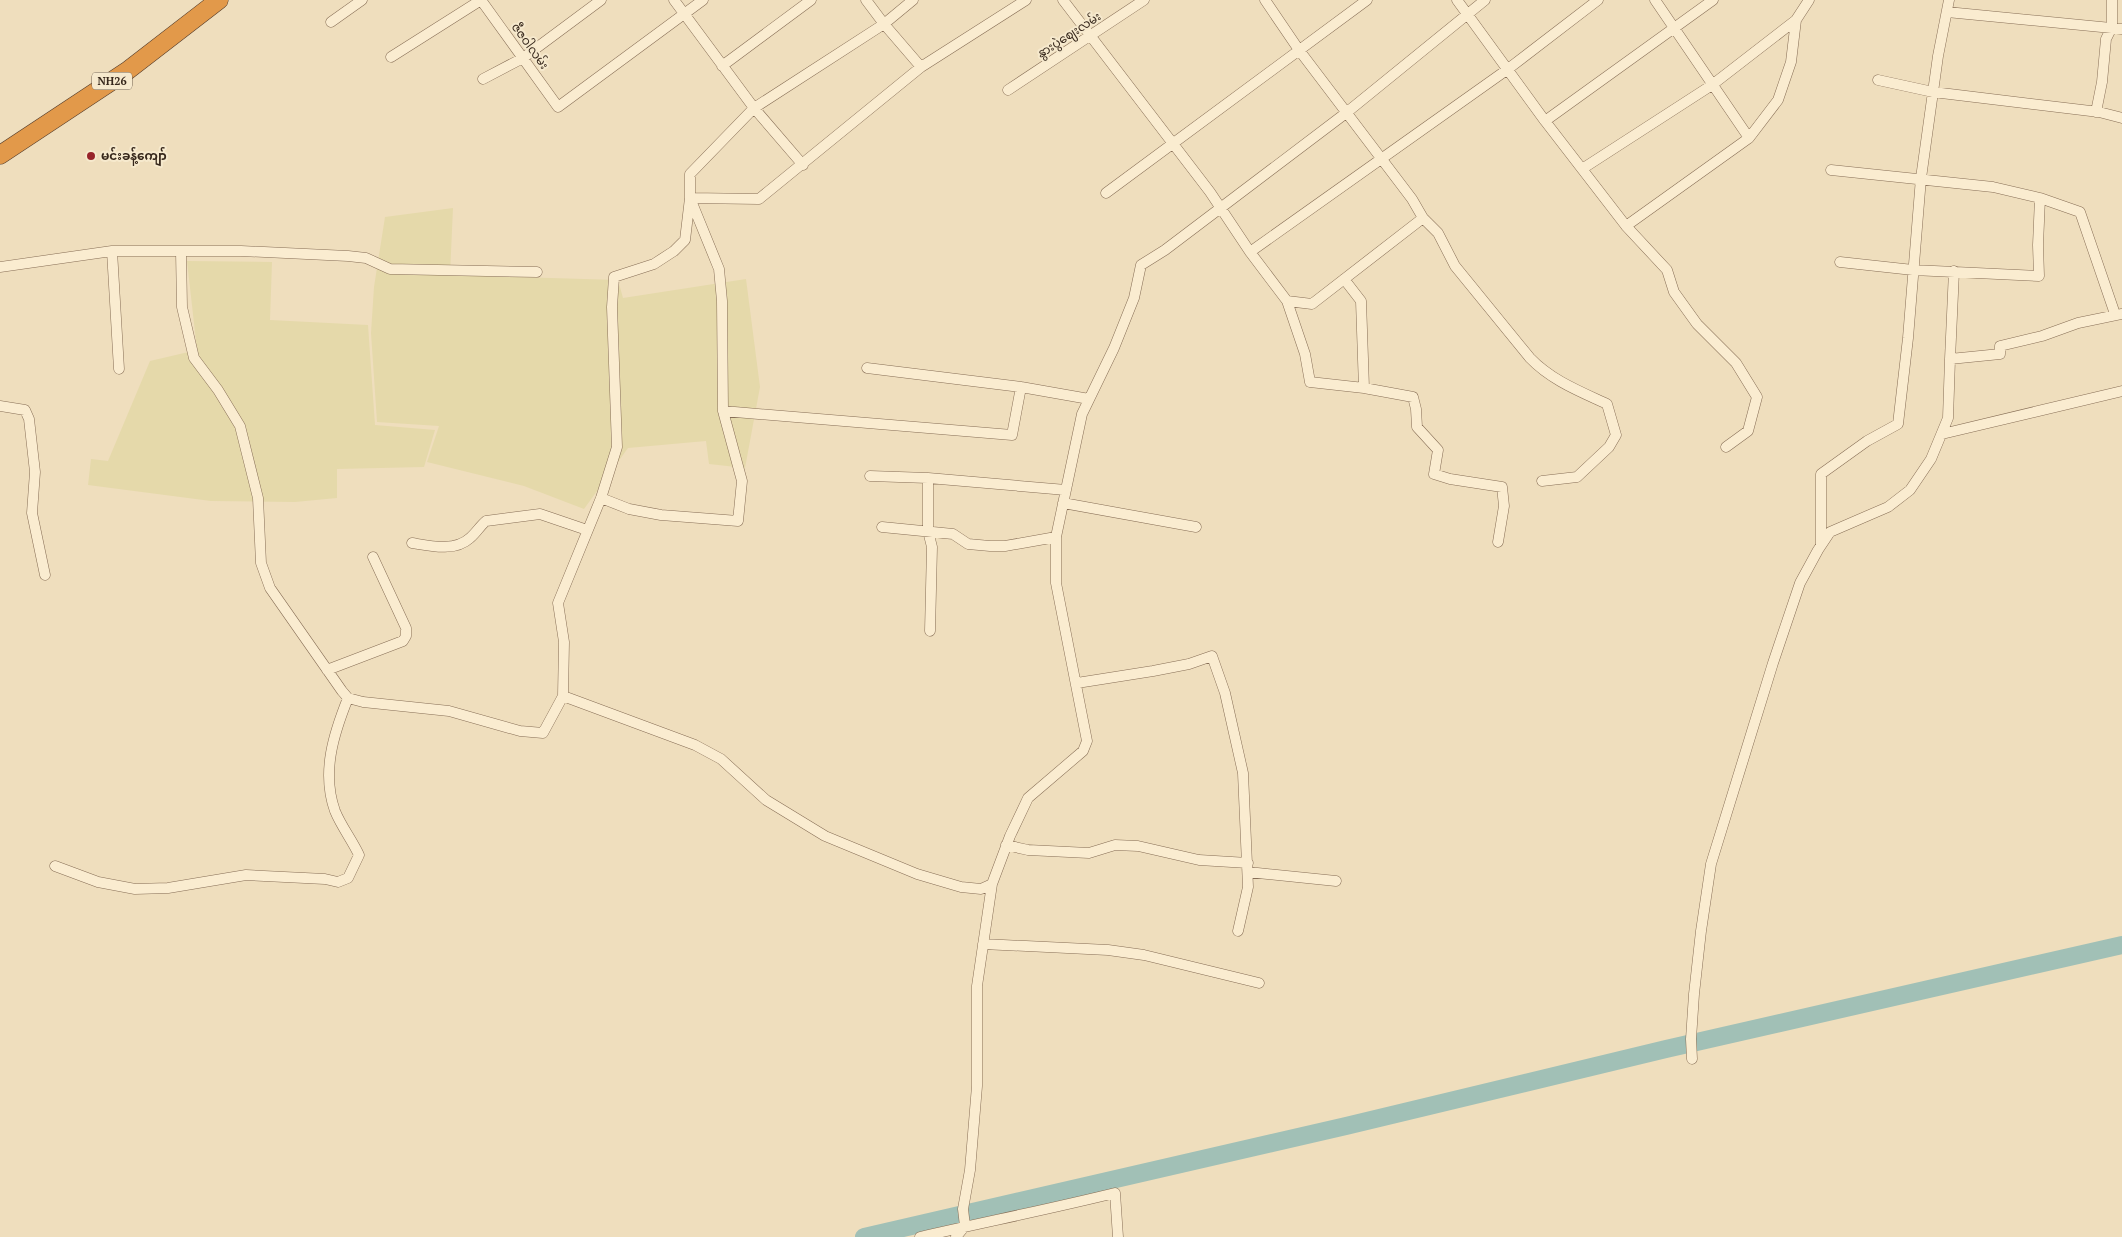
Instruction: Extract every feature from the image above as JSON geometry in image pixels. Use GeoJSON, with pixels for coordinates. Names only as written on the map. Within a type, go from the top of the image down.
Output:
{"type":"FeatureCollection","features":[{"type":"Feature","properties":{"kind":"highway","name":"NH26"},"geometry":{"type":"LineString","coordinates":[[0,155],[127,71],[219,0]]}},
{"type":"Feature","properties":{"kind":"street"},"geometry":{"type":"LineString","coordinates":[[330,22],[362,0]]}},
{"type":"Feature","properties":{"kind":"street"},"geometry":{"type":"LineString","coordinates":[[391,57],[481,0]]}},
{"type":"Feature","properties":{"kind":"street","name":"ဇီဇဝါလမ်း"},"geometry":{"type":"LineString","coordinates":[[481,0],[558,107],[684,14]]}},
{"type":"Feature","properties":{"kind":"street"},"geometry":{"type":"LineString","coordinates":[[483,79],[523,58],[601,0]]}},
{"type":"Feature","properties":{"kind":"street"},"geometry":{"type":"LineString","coordinates":[[674,0],[754,108],[803,165]]}},
{"type":"Feature","properties":{"kind":"street"},"geometry":{"type":"LineString","coordinates":[[684,14],[703,0]]}},
{"type":"Feature","properties":{"kind":"street"},"geometry":{"type":"LineString","coordinates":[[722,66],[811,0]]}},
{"type":"Feature","properties":{"kind":"street"},"geometry":{"type":"LineString","coordinates":[[866,0],[921,67]]}},
{"type":"Feature","properties":{"kind":"street"},"geometry":{"type":"LineString","coordinates":[[181,251],[182,307],[194,358],[218,390],[240,426],[258,498],[261,564],[270,588],[348,698],[363,702],[449,711],[520,731],[543,733],[563,696],[564,642],[558,603],[601,498],[617,447],[612,307],[614,277],[654,264],[680,246],[685,240],[690,198],[690,174],[754,108],[884,24],[913,0]]}},
{"type":"Feature","properties":{"kind":"street"},"geometry":{"type":"LineString","coordinates":[[690,198],[759,199],[921,67],[1026,0]]}},
{"type":"Feature","properties":{"kind":"street"},"geometry":{"type":"LineString","coordinates":[[1063,0],[1210,192],[1250,252],[1288,301],[1305,354],[1310,382],[1364,388],[1413,397],[1417,427],[1420,433],[1438,450],[1434,474],[1450,479],[1502,487],[1504,506],[1498,542]]}},
{"type":"Feature","properties":{"kind":"street","name":"နွားပွဲဈေးလမ်း"},"geometry":{"type":"LineString","coordinates":[[1008,90],[1144,0]]}},
{"type":"Feature","properties":{"kind":"street"},"geometry":{"type":"LineString","coordinates":[[1265,0],[1346,114],[1412,199],[1423,218],[1438,232],[1455,266],[1543,371],[1572,388],[1607,404],[1616,435],[1609,447],[1577,477],[1542,481]]}},
{"type":"Feature","properties":{"kind":"street"},"geometry":{"type":"LineString","coordinates":[[1106,193],[1367,0]]}},
{"type":"Feature","properties":{"kind":"street"},"geometry":{"type":"LineString","coordinates":[[1457,0],[1582,170],[1626,226],[1666,270],[1674,292],[1698,324],[1736,363],[1757,397],[1748,431],[1726,447]]}},
{"type":"Feature","properties":{"kind":"street"},"geometry":{"type":"LineString","coordinates":[[956,1237],[964,1226],[963,1209],[970,1170],[977,1086],[977,986],[992,884],[1006,845],[1028,798],[1084,751],[1087,741],[1056,583],[1056,537],[1082,414],[1114,348],[1134,298],[1141,265],[1165,250],[1346,114],[1485,0]]}},
{"type":"Feature","properties":{"kind":"street"},"geometry":{"type":"LineString","coordinates":[[1250,252],[1508,68],[1598,0]]}},
{"type":"Feature","properties":{"kind":"street"},"geometry":{"type":"LineString","coordinates":[[1654,0],[1749,138]]}},
{"type":"Feature","properties":{"kind":"street"},"geometry":{"type":"LineString","coordinates":[[1545,121],[1713,0]]}},
{"type":"Feature","properties":{"kind":"street"},"geometry":{"type":"LineString","coordinates":[[1582,170],[1712,85],[1796,20],[1809,0]]}},
{"type":"Feature","properties":{"kind":"street"},"geometry":{"type":"LineString","coordinates":[[1821,545],[1821,474],[1867,441],[1898,424],[1921,178],[1933,92],[1949,0]]}},
{"type":"Feature","properties":{"kind":"street"},"geometry":{"type":"LineString","coordinates":[[2112,0],[2117,28]]}},
{"type":"Feature","properties":{"kind":"street"},"geometry":{"type":"LineString","coordinates":[[1947,12],[2117,28]]}},
{"type":"Feature","properties":{"kind":"street"},"geometry":{"type":"LineString","coordinates":[[1626,226],[1749,138],[1778,100],[1791,62],[1796,20]]}},
{"type":"Feature","properties":{"kind":"street"},"geometry":{"type":"LineString","coordinates":[[2096,112],[2102,82],[2106,39],[2117,28]]}},
{"type":"Feature","properties":{"kind":"street"},"geometry":{"type":"LineString","coordinates":[[1878,80],[1933,92],[2096,112],[2122,118]]}},
{"type":"Feature","properties":{"kind":"street"},"geometry":{"type":"LineString","coordinates":[[1831,170],[1876,176],[1921,178],[1959,185],[1994,187],[2040,198],[2080,212],[2119,314],[2078,323],[2042,336],[2000,346],[2000,354],[1950,359]]}},
{"type":"Feature","properties":{"kind":"street"},"geometry":{"type":"LineString","coordinates":[[601,498],[629,509],[661,515],[738,521],[742,481],[723,411],[722,301],[719,269],[690,198]]}},
{"type":"Feature","properties":{"kind":"street"},"geometry":{"type":"LineString","coordinates":[[1840,262],[1913,270],[2039,276],[2040,198]]}},
{"type":"Feature","properties":{"kind":"street"},"geometry":{"type":"LineString","coordinates":[[1288,301],[1312,304],[1423,218]]}},
{"type":"Feature","properties":{"kind":"street"},"geometry":{"type":"LineString","coordinates":[[0,267],[112,251],[241,250],[366,258],[390,269],[537,272]]}},
{"type":"Feature","properties":{"kind":"street"},"geometry":{"type":"LineString","coordinates":[[112,251],[119,369]]}},
{"type":"Feature","properties":{"kind":"street"},"geometry":{"type":"LineString","coordinates":[[1692,1059],[1691,1039],[1701,931],[1712,864],[1764,692],[1800,583],[1830,532],[1888,507],[1910,490],[1932,459],[1948,418],[1954,271]]}},
{"type":"Feature","properties":{"kind":"street"},"geometry":{"type":"LineString","coordinates":[[1344,279],[1360,301],[1364,388]]}},
{"type":"Feature","properties":{"kind":"street"},"geometry":{"type":"LineString","coordinates":[[867,368],[1021,387],[1089,399]]}},
{"type":"Feature","properties":{"kind":"street"},"geometry":{"type":"LineString","coordinates":[[723,411],[1012,435],[1021,387]]}},
{"type":"Feature","properties":{"kind":"street"},"geometry":{"type":"LineString","coordinates":[[1942,434],[2122,391]]}},
{"type":"Feature","properties":{"kind":"street"},"geometry":{"type":"LineString","coordinates":[[0,406],[25,410],[30,419],[35,472],[32,513],[45,575]]}},
{"type":"Feature","properties":{"kind":"street"},"geometry":{"type":"LineString","coordinates":[[870,476],[928,478],[1066,490]]}},
{"type":"Feature","properties":{"kind":"street"},"geometry":{"type":"LineString","coordinates":[[928,478],[928,531],[932,547],[930,631]]}},
{"type":"Feature","properties":{"kind":"street"},"geometry":{"type":"LineString","coordinates":[[1063,503],[1196,527]]}},
{"type":"Feature","properties":{"kind":"street"},"geometry":{"type":"LineString","coordinates":[[412,543],[439,547],[458,544],[469,540],[486,521],[540,514],[587,530]]}},
{"type":"Feature","properties":{"kind":"street"},"geometry":{"type":"LineString","coordinates":[[882,527],[953,534],[968,544],[990,546],[1005,546],[1056,537]]}},
{"type":"Feature","properties":{"kind":"street"},"geometry":{"type":"LineString","coordinates":[[327,670],[403,641],[406,636],[406,628],[373,557]]}},
{"type":"Feature","properties":{"kind":"street"},"geometry":{"type":"LineString","coordinates":[[1077,683],[1189,664],[1212,656],[1225,693],[1243,773],[1248,887],[1238,930]]}},
{"type":"Feature","properties":{"kind":"street"},"geometry":{"type":"LineString","coordinates":[[563,696],[695,745],[721,759],[766,800],[825,836],[867,855],[917,874],[961,887],[981,889],[992,884]]}},
{"type":"Feature","properties":{"kind":"street"},"geometry":{"type":"LineString","coordinates":[[55,866],[98,882],[135,889],[168,888],[246,875],[325,879],[338,882],[348,878],[359,855],[335,810],[329,778],[330,751],[337,725],[348,698]]}},
{"type":"Feature","properties":{"kind":"street"},"geometry":{"type":"LineString","coordinates":[[1006,845],[1028,850],[1089,853],[1115,845],[1138,846],[1199,860],[1336,881]]}},
{"type":"Feature","properties":{"kind":"street"},"geometry":{"type":"LineString","coordinates":[[983,944],[1108,950],[1144,955],[1259,983]]}},
{"type":"Feature","properties":{"kind":"street"},"geometry":{"type":"LineString","coordinates":[[920,1237],[964,1226],[1051,1209],[1115,1193],[1118,1237]]}},
{"type":"Feature","properties":{"kind":"shaded area"},"geometry":{"type":"Polygon","coordinates":[[[453,208],[450,275],[618,280],[623,298],[746,279],[760,387],[745,468],[709,464],[706,441],[628,448],[584,509],[524,486],[427,462],[439,426],[377,422],[371,333],[374,287],[385,217],[453,208]]]}},
{"type":"Feature","properties":{"kind":"shaded area"},"geometry":{"type":"Polygon","coordinates":[[[187,261],[272,262],[270,320],[368,325],[375,425],[435,430],[424,467],[337,469],[337,498],[295,502],[211,501],[88,485],[91,459],[108,461],[150,361],[197,350],[187,261]]]}},
{"type":"Feature","properties":{"kind":"waterway"},"geometry":{"type":"LineString","coordinates":[[864,1237],[1346,1126],[1666,1049],[2122,945]]}},
{"type":"Feature","properties":{"kind":"place","name":"မင်းခန့်ကျော်"},"geometry":{"type":"Point","coordinates":[91,156]}}]}
